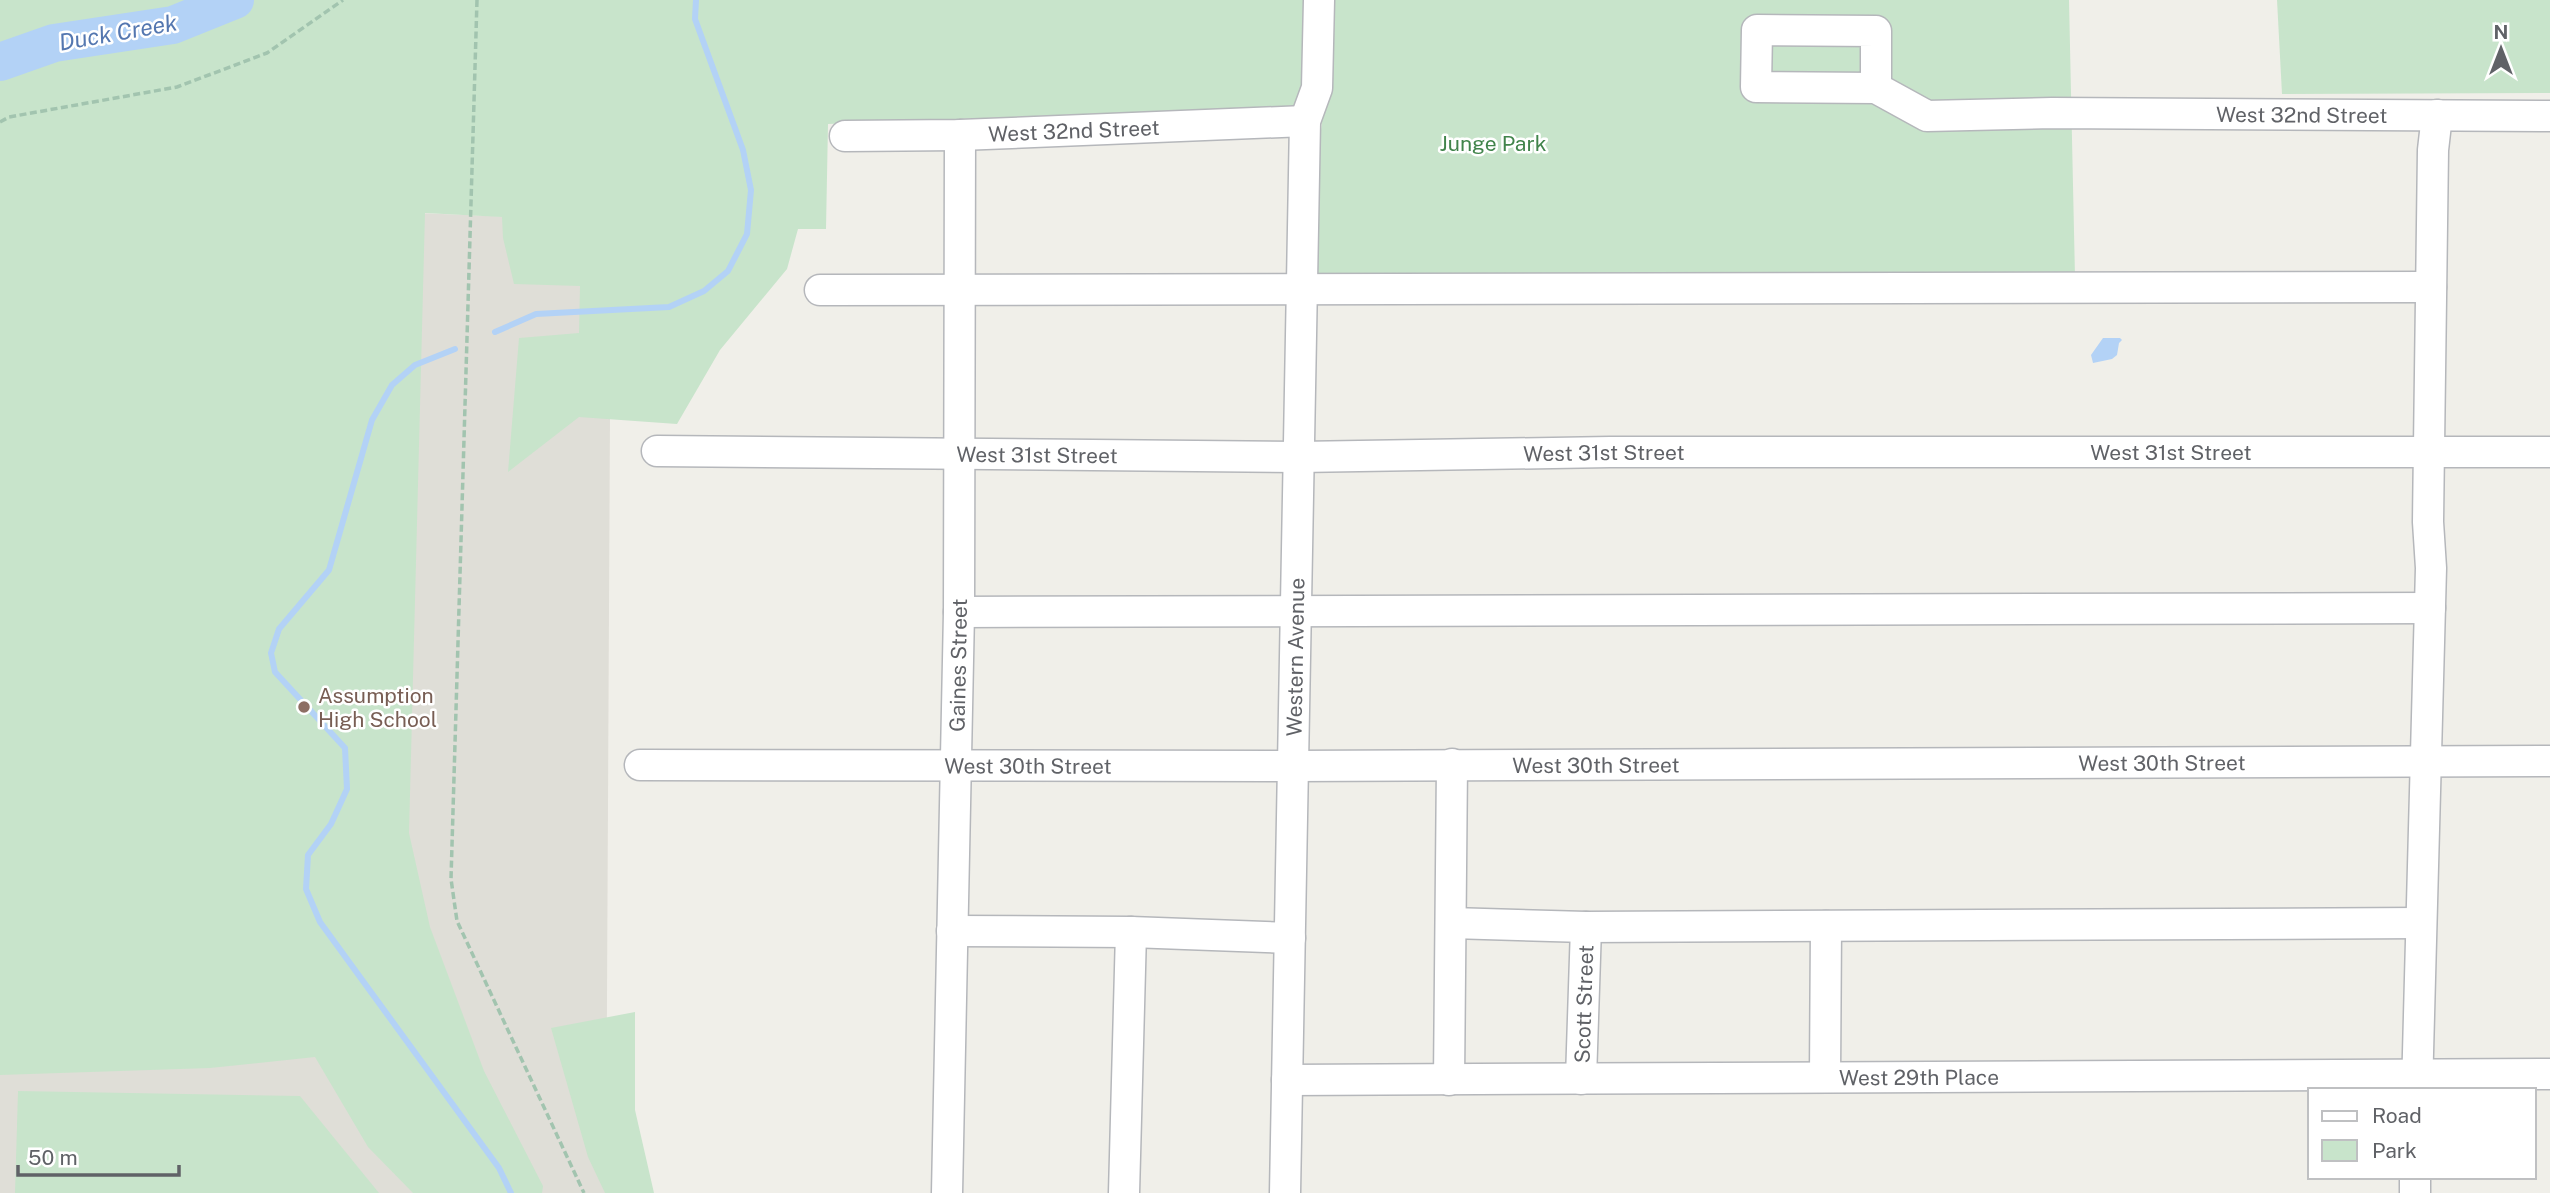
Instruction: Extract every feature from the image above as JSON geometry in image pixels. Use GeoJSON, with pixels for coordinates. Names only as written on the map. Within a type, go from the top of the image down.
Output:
{"type":"FeatureCollection","features":[{"type":"Feature","properties":{"kind":"street","name":"Western Avenue"},"geometry":{"type":"LineString","coordinates":[[1285,1193],[1305,121],[1317,88],[1319,0]]}},
{"type":"Feature","properties":{"kind":"street","name":"West 32nd Street"},"geometry":{"type":"LineString","coordinates":[[1876,88],[1927,116],[2052,113],[2550,116]]}},
{"type":"Feature","properties":{"kind":"street"},"geometry":{"type":"LineString","coordinates":[[2417,1083],[2430,608],[2433,150],[2437,115]]}},
{"type":"Feature","properties":{"kind":"street","name":"West 32nd Street"},"geometry":{"type":"LineString","coordinates":[[845,136],[960,135],[1305,121]]}},
{"type":"Feature","properties":{"kind":"street","name":"Gaines Street"},"geometry":{"type":"LineString","coordinates":[[947,1193],[959,612],[960,135]]}},
{"type":"Feature","properties":{"kind":"street"},"geometry":{"type":"LineString","coordinates":[[820,290],[2431,287]]}},
{"type":"Feature","properties":{"kind":"street","name":"West 31st Street"},"geometry":{"type":"LineString","coordinates":[[657,452],[1299,457],[1610,452],[2550,452]]}},
{"type":"Feature","properties":{"kind":"street"},"geometry":{"type":"LineString","coordinates":[[959,612],[2430,608]]}},
{"type":"Feature","properties":{"kind":"street","name":"West 30th Street"},"geometry":{"type":"LineString","coordinates":[[640,765],[1293,766],[2550,761]]}},
{"type":"Feature","properties":{"kind":"street"},"geometry":{"type":"LineString","coordinates":[[1449,1080],[1452,764]]}},
{"type":"Feature","properties":{"kind":"street"},"geometry":{"type":"LineString","coordinates":[[1451,923],[1586,927],[2421,923]]}},
{"type":"Feature","properties":{"kind":"street"},"geometry":{"type":"LineString","coordinates":[[1825,1076],[1826,926]]}},
{"type":"Feature","properties":{"kind":"street","name":"Scott Street"},"geometry":{"type":"LineString","coordinates":[[1581,1079],[1586,927]]}},
{"type":"Feature","properties":{"kind":"street"},"geometry":{"type":"LineString","coordinates":[[952,931],[1131,932],[1290,938]]}},
{"type":"Feature","properties":{"kind":"street"},"geometry":{"type":"LineString","coordinates":[[1124,1193],[1131,932]]}},
{"type":"Feature","properties":{"kind":"street","name":"West 29th Place"},"geometry":{"type":"LineString","coordinates":[[1287,1080],[1825,1076],[2417,1083],[2550,1074]]}},
{"type":"Feature","properties":{"kind":"path"},"geometry":{"type":"LineString","coordinates":[[0,122],[9,117],[177,87],[267,53],[343,0]]}},
{"type":"Feature","properties":{"kind":"path"},"geometry":{"type":"LineString","coordinates":[[477,0],[451,878],[457,920],[584,1193]]}},
{"type":"Feature","properties":{"kind":"shaded area","name":"Assumption High School"},"geometry":{"type":"Polygon","coordinates":[[[0,196],[611,221],[606,1193],[0,1193],[0,196]]]}},
{"type":"Feature","properties":{"kind":"green space","name":"Junge Park"},"geometry":{"type":"Polygon","coordinates":[[[0,0],[2069,0],[2075,277],[1302,289],[1324,105],[828,124],[826,229],[798,229],[787,269],[720,350],[677,424],[579,417],[508,472],[519,338],[579,333],[580,286],[514,284],[503,238],[502,217],[425,213],[409,833],[430,927],[484,1071],[543,1186],[542,1193],[413,1193],[368,1147],[315,1057],[210,1068],[0,1075],[0,0]]]}},
{"type":"Feature","properties":{"kind":"green space"},"geometry":{"type":"Polygon","coordinates":[[[2277,0],[2550,0],[2550,93],[2282,94],[2277,0]]]}},
{"type":"Feature","properties":{"kind":"green space"},"geometry":{"type":"Polygon","coordinates":[[[635,1012],[635,1110],[654,1193],[605,1193],[588,1157],[551,1028],[635,1012]]]}},
{"type":"Feature","properties":{"kind":"green space"},"geometry":{"type":"Polygon","coordinates":[[[18,1091],[300,1096],[379,1193],[15,1193],[18,1091]]]}},
{"type":"Feature","properties":{"kind":"water"},"geometry":{"type":"Polygon","coordinates":[[[2103,338],[2122,340],[2117,355],[2112,359],[2093,363],[2091,355],[2103,338]]]}},
{"type":"Feature","properties":{"kind":"waterway","name":"Duck Creek"},"geometry":{"type":"LineString","coordinates":[[0,62],[54,43],[173,25],[235,0]]}},
{"type":"Feature","properties":{"kind":"waterway"},"geometry":{"type":"LineString","coordinates":[[495,332],[536,314],[669,307],[704,291],[728,271],[747,234],[751,190],[743,150],[695,19],[696,0]]}},
{"type":"Feature","properties":{"kind":"waterway"},"geometry":{"type":"LineString","coordinates":[[455,349],[415,365],[392,385],[372,420],[329,570],[279,629],[271,653],[275,672],[345,748],[347,789],[331,824],[308,855],[306,889],[320,922],[499,1168],[511,1193]]}},
{"type":"Feature","properties":{"kind":"place","name":"Assumption High School"},"geometry":{"type":"Point","coordinates":[304,707]}}]}
